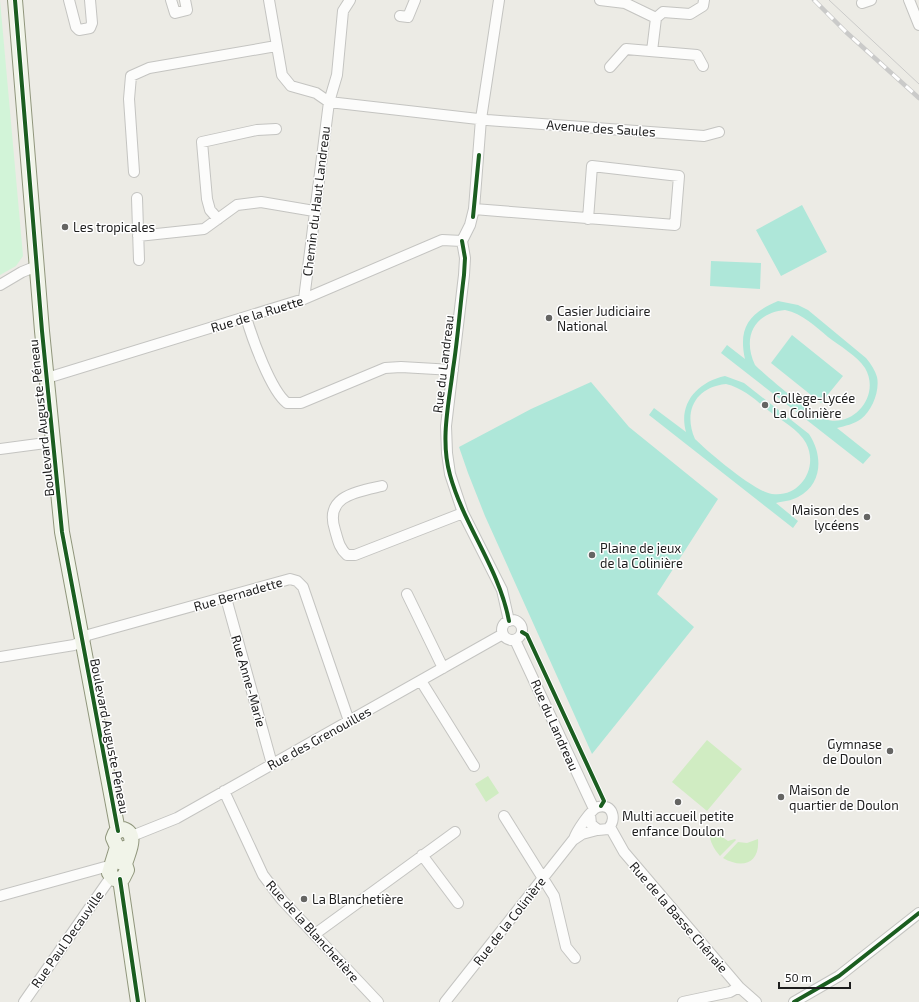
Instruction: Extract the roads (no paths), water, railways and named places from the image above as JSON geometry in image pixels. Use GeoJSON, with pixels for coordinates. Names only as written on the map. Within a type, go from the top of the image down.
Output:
{"type":"FeatureCollection","features":[{"type":"Feature","properties":{"kind":"street","name":"Boulevard Auguste Péneau"},"geometry":{"type":"LineString","coordinates":[[15,0],[46,378],[62,532],[118,831],[126,830],[126,843]]}},
{"type":"Feature","properties":{"kind":"street"},"geometry":{"type":"LineString","coordinates":[[68,0],[76,27],[79,30],[90,28],[92,24],[90,0]]}},
{"type":"Feature","properties":{"kind":"street"},"geometry":{"type":"LineString","coordinates":[[171,0],[175,13],[187,10],[185,0]]}},
{"type":"Feature","properties":{"kind":"street"},"geometry":{"type":"LineString","coordinates":[[269,0],[282,75],[291,86],[316,93],[329,102],[481,119]]}},
{"type":"Feature","properties":{"kind":"street","name":"Chemin du Haut Landreau"},"geometry":{"type":"LineString","coordinates":[[304,300],[314,211],[329,102],[337,75],[343,11],[350,0]]}},
{"type":"Feature","properties":{"kind":"street"},"geometry":{"type":"LineString","coordinates":[[400,16],[408,17],[415,0]]}},
{"type":"Feature","properties":{"kind":"street"},"geometry":{"type":"LineString","coordinates":[[462,241],[470,225],[474,209],[481,119],[499,0]]}},
{"type":"Feature","properties":{"kind":"street"},"geometry":{"type":"LineString","coordinates":[[600,0],[626,1],[656,18]]}},
{"type":"Feature","properties":{"kind":"street"},"geometry":{"type":"LineString","coordinates":[[652,51],[656,18],[663,12],[690,14],[703,6],[704,0]]}},
{"type":"Feature","properties":{"kind":"street"},"geometry":{"type":"LineString","coordinates":[[909,0],[919,25]]}},
{"type":"Feature","properties":{"kind":"street"},"geometry":{"type":"LineString","coordinates":[[134,172],[129,99],[132,76],[149,68],[276,46]]}},
{"type":"Feature","properties":{"kind":"street"},"geometry":{"type":"LineString","coordinates":[[610,67],[626,49],[696,55],[703,66]]}},
{"type":"Feature","properties":{"kind":"street","name":"Avenue des Saules"},"geometry":{"type":"LineString","coordinates":[[481,119],[704,136],[719,132]]}},
{"type":"Feature","properties":{"kind":"street"},"geometry":{"type":"LineString","coordinates":[[218,219],[210,210],[207,199],[202,142],[257,130],[276,129]]}},
{"type":"Feature","properties":{"kind":"street"},"geometry":{"type":"LineString","coordinates":[[474,209],[588,219],[675,225],[679,176],[592,166],[588,219]]}},
{"type":"Feature","properties":{"kind":"street"},"geometry":{"type":"LineString","coordinates":[[137,198],[139,260]]}},
{"type":"Feature","properties":{"kind":"street"},"geometry":{"type":"LineString","coordinates":[[138,236],[204,229],[237,205],[261,202],[314,211]]}},
{"type":"Feature","properties":{"kind":"street","name":"Rue de la Ruette"},"geometry":{"type":"LineString","coordinates":[[46,378],[304,300],[442,240],[462,241]]}},
{"type":"Feature","properties":{"kind":"street","name":"Rue du Landreau"},"geometry":{"type":"LineString","coordinates":[[462,241],[464,264],[446,439],[450,474],[463,513],[502,590],[509,621]]}},
{"type":"Feature","properties":{"kind":"street"},"geometry":{"type":"LineString","coordinates":[[0,285],[22,272],[37,266]]}},
{"type":"Feature","properties":{"kind":"street"},"geometry":{"type":"LineString","coordinates":[[246,317],[272,385],[278,395],[287,403],[301,403],[385,368],[401,367],[453,370]]}},
{"type":"Feature","properties":{"kind":"street"},"geometry":{"type":"LineString","coordinates":[[0,449],[53,442]]}},
{"type":"Feature","properties":{"kind":"street"},"geometry":{"type":"LineString","coordinates":[[382,486],[361,491],[340,500],[333,508],[332,519],[341,549],[346,555],[355,555],[463,513]]}},
{"type":"Feature","properties":{"kind":"street","name":"Rue Bernadette"},"geometry":{"type":"LineString","coordinates":[[0,658],[74,645],[82,641],[88,635],[226,598],[290,579],[297,581],[303,587],[349,721]]}},
{"type":"Feature","properties":{"kind":"street"},"geometry":{"type":"LineString","coordinates":[[407,594],[443,668]]}},
{"type":"Feature","properties":{"kind":"street","name":"Rue Anne-Marie"},"geometry":{"type":"LineString","coordinates":[[226,598],[272,764]]}},
{"type":"Feature","properties":{"kind":"street"},"geometry":{"type":"LineString","coordinates":[[515,620],[522,626],[521,635],[515,640],[507,639],[503,634],[502,628],[509,621],[515,620]]}},
{"type":"Feature","properties":{"kind":"street","name":"Rue des Grenouilles"},"geometry":{"type":"LineString","coordinates":[[126,843],[177,818],[503,634]]}},
{"type":"Feature","properties":{"kind":"street","name":"Rue du Landreau"},"geometry":{"type":"LineString","coordinates":[[515,640],[592,812]]}},
{"type":"Feature","properties":{"kind":"street"},"geometry":{"type":"LineString","coordinates":[[421,681],[474,766]]}},
{"type":"Feature","properties":{"kind":"street","name":"Rue de la Blanchetière"},"geometry":{"type":"LineString","coordinates":[[224,791],[263,875],[282,900],[377,1002]]}},
{"type":"Feature","properties":{"kind":"street"},"geometry":{"type":"LineString","coordinates":[[602,806],[611,811],[614,818],[610,827],[604,830],[597,830],[591,824],[592,812],[602,806]]}},
{"type":"Feature","properties":{"kind":"street","name":"Rue de la Colinière"},"geometry":{"type":"LineString","coordinates":[[445,1002],[544,878],[592,812]]}},
{"type":"Feature","properties":{"kind":"street"},"geometry":{"type":"LineString","coordinates":[[504,816],[554,896],[566,947],[575,958]]}},
{"type":"Feature","properties":{"kind":"street","name":"Rue de la Basse Chênaie"},"geometry":{"type":"LineString","coordinates":[[610,827],[624,852],[739,987],[756,1002]]}},
{"type":"Feature","properties":{"kind":"street","name":"Rue de la Colinière"},"geometry":{"type":"LineString","coordinates":[[573,840],[582,834],[597,830]]}},
{"type":"Feature","properties":{"kind":"street"},"geometry":{"type":"LineString","coordinates":[[315,934],[455,832]]}},
{"type":"Feature","properties":{"kind":"street"},"geometry":{"type":"LineString","coordinates":[[126,843],[115,870],[138,1002]]}},
{"type":"Feature","properties":{"kind":"street"},"geometry":{"type":"LineString","coordinates":[[422,856],[458,903]]}},
{"type":"Feature","properties":{"kind":"street"},"geometry":{"type":"LineString","coordinates":[[0,896],[105,867],[115,870]]}},
{"type":"Feature","properties":{"kind":"street","name":"Rue Paul Decauville"},"geometry":{"type":"LineString","coordinates":[[24,1002],[115,870]]}},
{"type":"Feature","properties":{"kind":"street"},"geometry":{"type":"LineString","coordinates":[[794,1002],[839,976],[919,913]]}},
{"type":"Feature","properties":{"kind":"street"},"geometry":{"type":"LineString","coordinates":[[683,1002],[730,992],[739,987]]}},
{"type":"Feature","properties":{"kind":"tram line"},"geometry":{"type":"LineString","coordinates":[[829,0],[919,84]]}},
{"type":"Feature","properties":{"kind":"railway"},"geometry":{"type":"LineString","coordinates":[[814,0],[846,32],[919,98]]}},
{"type":"Feature","properties":{"kind":"place","name":"Les tropicales"},"geometry":{"type":"Point","coordinates":[65,227]}},
{"type":"Feature","properties":{"kind":"place","name":"Casier Judiciaire National"},"geometry":{"type":"Point","coordinates":[549,318]}},
{"type":"Feature","properties":{"kind":"place","name":"Collège-Lycée La Colinière"},"geometry":{"type":"Point","coordinates":[765,405]}},
{"type":"Feature","properties":{"kind":"place","name":"Maison des lycéens"},"geometry":{"type":"Point","coordinates":[867,517]}},
{"type":"Feature","properties":{"kind":"place","name":"Plaine de jeux de la Colinière"},"geometry":{"type":"Point","coordinates":[592,555]}},
{"type":"Feature","properties":{"kind":"place","name":"Gymnase de Doulon"},"geometry":{"type":"Point","coordinates":[890,751]}},
{"type":"Feature","properties":{"kind":"place","name":"Maison de quartier de Doulon"},"geometry":{"type":"Point","coordinates":[781,797]}},
{"type":"Feature","properties":{"kind":"place","name":"Multi accueil petite enfance Doulon"},"geometry":{"type":"Point","coordinates":[678,802]}},
{"type":"Feature","properties":{"kind":"place","name":"La Blanchetière"},"geometry":{"type":"Point","coordinates":[304,899]}}]}
